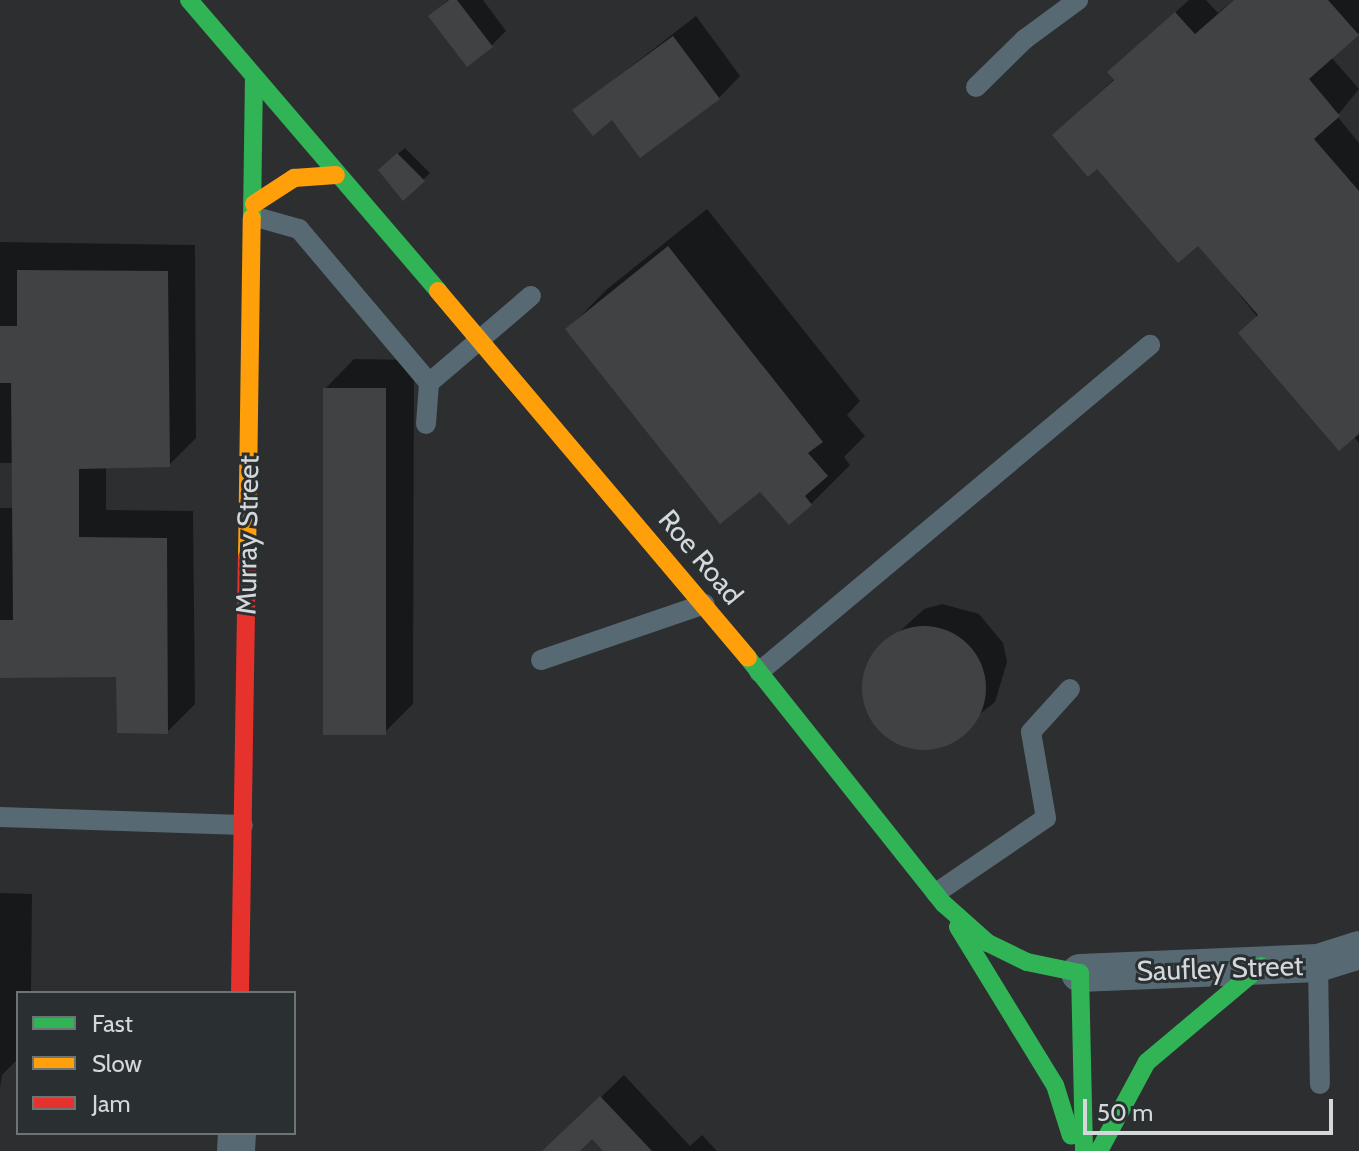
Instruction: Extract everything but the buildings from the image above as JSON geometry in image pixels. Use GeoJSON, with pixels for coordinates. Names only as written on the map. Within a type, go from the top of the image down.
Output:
{"type":"FeatureCollection","features":[{"type":"Feature","properties":{"kind":"street","name":"Roe Road"},"geometry":{"type":"LineString","coordinates":[[189,0],[705,604],[940,899],[988,943],[1027,962],[1080,973]]}},
{"type":"Feature","properties":{"kind":"street","name":"Murray Street"},"geometry":{"type":"LineString","coordinates":[[240,991],[254,77]]}},
{"type":"Feature","properties":{"kind":"street"},"geometry":{"type":"LineString","coordinates":[[254,210],[294,178],[336,175]]}},
{"type":"Feature","properties":{"kind":"street"},"geometry":{"type":"LineString","coordinates":[[940,899],[1055,1085],[1076,1151]]}},
{"type":"Feature","properties":{"kind":"street","name":"Saufley Street"},"geometry":{"type":"LineString","coordinates":[[1080,973],[1318,963],[1359,950]]}},
{"type":"Feature","properties":{"kind":"street"},"geometry":{"type":"LineString","coordinates":[[1099,1151],[1147,1062],[1261,966]]}},
{"type":"Feature","properties":{"kind":"street"},"geometry":{"type":"LineString","coordinates":[[1080,973],[1084,1151]]}},
{"type":"Feature","properties":{"kind":"lane"},"geometry":{"type":"LineString","coordinates":[[976,87],[1025,39],[1078,0]]}},
{"type":"Feature","properties":{"kind":"lane"},"geometry":{"type":"LineString","coordinates":[[254,210],[299,229],[429,383],[426,424]]}},
{"type":"Feature","properties":{"kind":"lane"},"geometry":{"type":"LineString","coordinates":[[429,383],[531,296]]}},
{"type":"Feature","properties":{"kind":"lane"},"geometry":{"type":"LineString","coordinates":[[759,672],[1150,345]]}},
{"type":"Feature","properties":{"kind":"lane"},"geometry":{"type":"LineString","coordinates":[[541,660],[705,604]]}},
{"type":"Feature","properties":{"kind":"lane"},"geometry":{"type":"LineString","coordinates":[[940,899],[1046,818],[1031,732],[1070,689]]}},
{"type":"Feature","properties":{"kind":"lane"},"geometry":{"type":"LineString","coordinates":[[0,817],[243,825]]}},
{"type":"Feature","properties":{"kind":"lane"},"geometry":{"type":"LineString","coordinates":[[1318,963],[1320,1084]]}},
{"type":"Feature","properties":{"kind":"traffic: fast"},"geometry":{"type":"LineString","coordinates":[[189,0],[438,291]]}},
{"type":"Feature","properties":{"kind":"traffic: fast"},"geometry":{"type":"LineString","coordinates":[[252,218],[254,77]]}},
{"type":"Feature","properties":{"kind":"traffic: fast"},"geometry":{"type":"LineString","coordinates":[[748,658],[944,904],[988,943],[1027,962],[1080,973],[1084,1151]]}},
{"type":"Feature","properties":{"kind":"traffic: fast"},"geometry":{"type":"LineString","coordinates":[[958,927],[1055,1085],[1071,1136]]}},
{"type":"Feature","properties":{"kind":"traffic: fast"},"geometry":{"type":"LineString","coordinates":[[1099,1151],[1147,1062],[1261,966]]}},
{"type":"Feature","properties":{"kind":"traffic: slow"},"geometry":{"type":"LineString","coordinates":[[254,204],[294,178],[336,175]]}},
{"type":"Feature","properties":{"kind":"traffic: slow"},"geometry":{"type":"LineString","coordinates":[[247,558],[252,218]]}},
{"type":"Feature","properties":{"kind":"traffic: slow"},"geometry":{"type":"LineString","coordinates":[[438,291],[748,658]]}},
{"type":"Feature","properties":{"kind":"traffic: jam"},"geometry":{"type":"LineString","coordinates":[[240,991],[247,558]]}}]}
